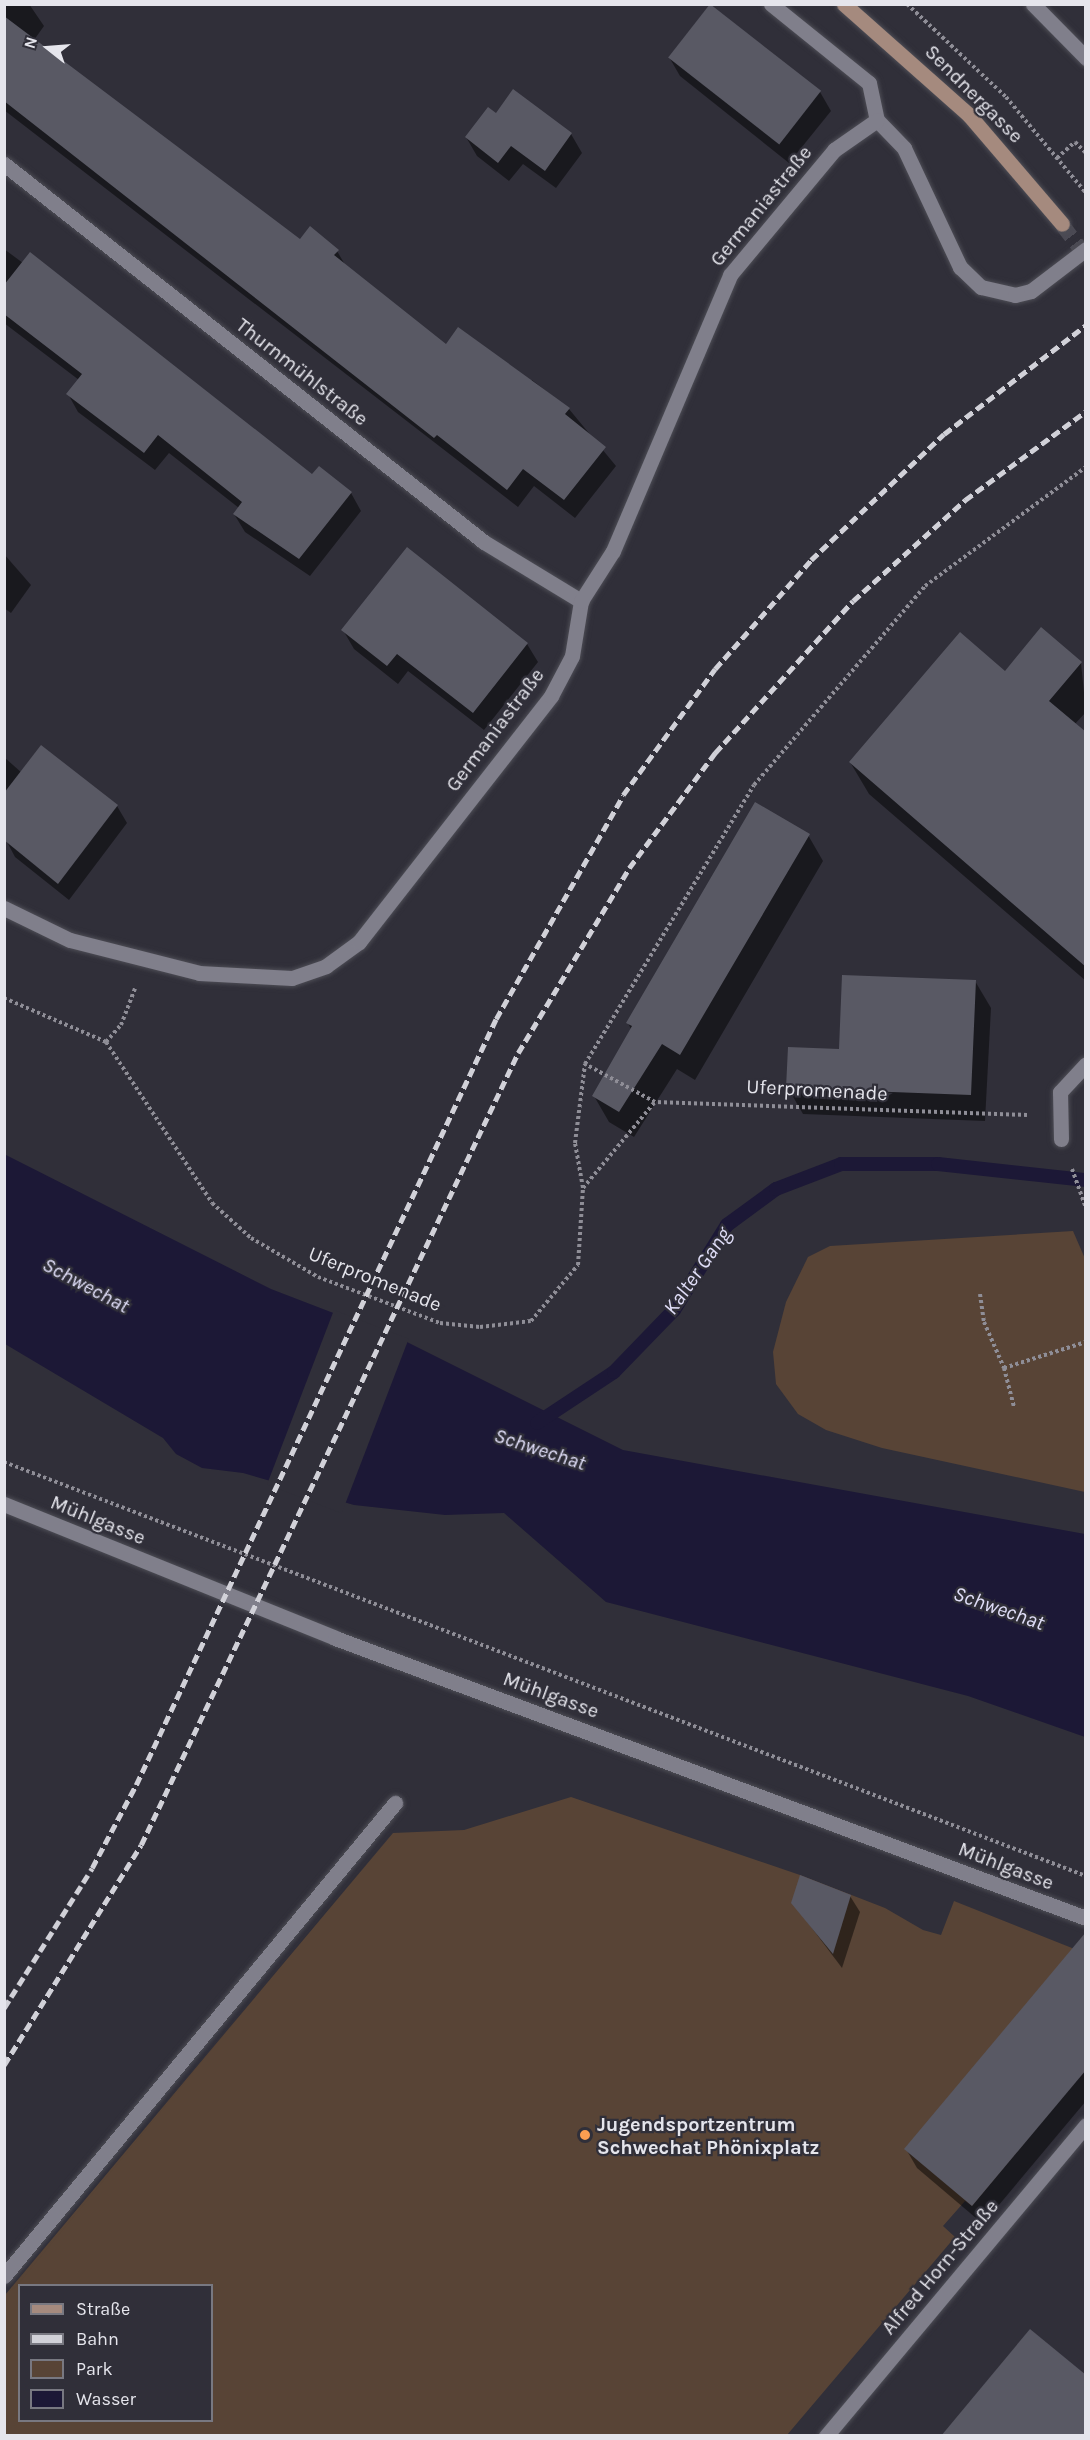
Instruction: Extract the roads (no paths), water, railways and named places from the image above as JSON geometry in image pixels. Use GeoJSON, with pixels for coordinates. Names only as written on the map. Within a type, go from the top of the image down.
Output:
{"type":"FeatureCollection","features":[{"type":"Feature","properties":{"kind":"street"},"geometry":{"type":"LineString","coordinates":[[771,4],[869,83],[877,120],[904,148],[960,267],[981,287],[1015,295],[1031,291],[1086,249]]}},
{"type":"Feature","properties":{"kind":"street","name":"Sendnergasse"},"geometry":{"type":"LineString","coordinates":[[844,4],[969,115],[1062,224]]}},
{"type":"Feature","properties":{"kind":"street"},"geometry":{"type":"LineString","coordinates":[[1033,4],[1086,58]]}},
{"type":"Feature","properties":{"kind":"street","name":"Germaniastraße"},"geometry":{"type":"LineString","coordinates":[[4,908],[70,940],[146,963],[292,978],[326,966],[359,942],[551,696],[572,656],[581,601],[613,551],[730,275],[834,150],[877,120]]}},
{"type":"Feature","properties":{"kind":"street","name":"Thurnmühlstraße"},"geometry":{"type":"LineString","coordinates":[[4,164],[484,542],[581,601]]}},
{"type":"Feature","properties":{"kind":"street"},"geometry":{"type":"LineString","coordinates":[[1061,1139],[1060,1092],[1086,1064]]}},
{"type":"Feature","properties":{"kind":"street","name":"Mühlgasse"},"geometry":{"type":"LineString","coordinates":[[4,1504],[335,1638],[1086,1918]]}},
{"type":"Feature","properties":{"kind":"street"},"geometry":{"type":"LineString","coordinates":[[4,2276],[395,1803]]}},
{"type":"Feature","properties":{"kind":"street","name":"Alfred Horn-Straße"},"geometry":{"type":"LineString","coordinates":[[826,2436],[1086,2126]]}},
{"type":"Feature","properties":{"kind":"water","name":"Schwechat"},"geometry":{"type":"Polygon","coordinates":[[[4,1154],[271,1289],[401,1339],[623,1450],[1085,1534],[1085,1737],[968,1696],[606,1602],[504,1513],[445,1515],[354,1505],[243,1473],[202,1468],[176,1454],[163,1438],[5,1344],[4,1154]]]}},
{"type":"Feature","properties":{"kind":"waterway","name":"Kalter Gang"},"geometry":{"type":"LineString","coordinates":[[537,1423],[614,1372],[674,1310],[727,1225],[776,1189],[841,1164],[938,1164],[1086,1180]]}},
{"type":"Feature","properties":{"kind":"tunnel"},"geometry":{"type":"LineString","coordinates":[[1062,224],[1086,256]]}},
{"type":"Feature","properties":{"kind":"railway"},"geometry":{"type":"LineString","coordinates":[[4,2008],[92,1868],[136,1785],[496,1019],[623,795],[715,669],[811,560],[944,434],[1086,325]]}},
{"type":"Feature","properties":{"kind":"railway"},"geometry":{"type":"LineString","coordinates":[[4,2065],[141,1845],[518,1053],[629,868],[715,753],[853,601],[965,500],[1086,411]]}},
{"type":"Feature","properties":{"kind":"place","name":"Jugendsportzentrum Schwechat Phönixplatz"},"geometry":{"type":"Point","coordinates":[585,2135]}}]}
